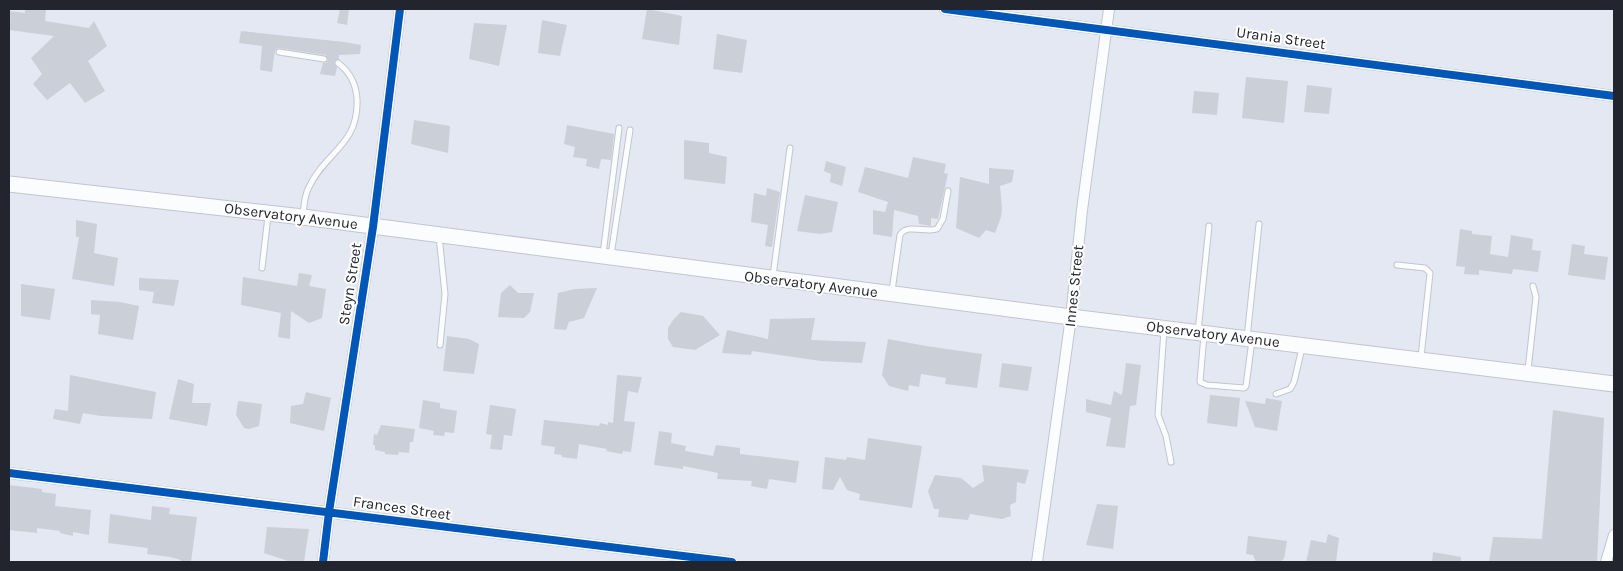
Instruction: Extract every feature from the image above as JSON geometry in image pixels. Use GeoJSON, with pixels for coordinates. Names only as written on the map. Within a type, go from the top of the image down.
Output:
{"type":"FeatureCollection","features":[{"type":"Feature","properties":{"kind":"main road","name":"Observatory Avenue"},"geometry":{"type":"LineString","coordinates":[[9,184],[303,217],[1071,317],[1614,384]]}},
{"type":"Feature","properties":{"kind":"street","name":"Steyn Street"},"geometry":{"type":"LineString","coordinates":[[323,562],[373,227],[400,9]]}},
{"type":"Feature","properties":{"kind":"street","name":"Urania Street"},"geometry":{"type":"LineString","coordinates":[[945,9],[1614,96]]}},
{"type":"Feature","properties":{"kind":"street","name":"Innes Street"},"geometry":{"type":"LineString","coordinates":[[1037,562],[1071,317],[1082,210],[1109,9]]}},
{"type":"Feature","properties":{"kind":"street","name":"Frances Street"},"geometry":{"type":"LineString","coordinates":[[9,473],[732,562]]}},
{"type":"Feature","properties":{"kind":"street"},"geometry":{"type":"LineString","coordinates":[[1606,562],[1614,535]]}},
{"type":"Feature","properties":{"kind":"lane"},"geometry":{"type":"LineString","coordinates":[[279,52],[324,59]]}},
{"type":"Feature","properties":{"kind":"lane"},"geometry":{"type":"LineString","coordinates":[[303,217],[305,198],[309,186],[319,171],[347,140],[355,121],[357,108],[356,88],[347,70],[338,64]]}},
{"type":"Feature","properties":{"kind":"lane"},"geometry":{"type":"LineString","coordinates":[[607,257],[619,128]]}},
{"type":"Feature","properties":{"kind":"lane"},"geometry":{"type":"LineString","coordinates":[[607,257],[630,130]]}},
{"type":"Feature","properties":{"kind":"lane"},"geometry":{"type":"LineString","coordinates":[[773,279],[790,148]]}},
{"type":"Feature","properties":{"kind":"lane"},"geometry":{"type":"LineString","coordinates":[[892,294],[902,231],[907,229],[938,229],[943,219],[948,191]]}},
{"type":"Feature","properties":{"kind":"lane"},"geometry":{"type":"LineString","coordinates":[[262,268],[269,213]]}},
{"type":"Feature","properties":{"kind":"lane"},"geometry":{"type":"LineString","coordinates":[[1209,226],[1201,333],[1200,382],[1207,385],[1244,388],[1246,386],[1259,224]]}},
{"type":"Feature","properties":{"kind":"lane"},"geometry":{"type":"LineString","coordinates":[[439,236],[445,294],[440,344]]}},
{"type":"Feature","properties":{"kind":"lane"},"geometry":{"type":"LineString","coordinates":[[1397,265],[1426,268],[1430,273],[1420,360]]}},
{"type":"Feature","properties":{"kind":"lane"},"geometry":{"type":"LineString","coordinates":[[1528,373],[1536,297],[1533,286]]}},
{"type":"Feature","properties":{"kind":"lane"},"geometry":{"type":"LineString","coordinates":[[1164,328],[1158,415],[1166,436],[1171,462]]}},
{"type":"Feature","properties":{"kind":"lane"},"geometry":{"type":"LineString","coordinates":[[1276,394],[1290,389],[1294,382],[1303,346]]}},
{"type":"Feature","properties":{"kind":"building"},"geometry":{"type":"Polygon","coordinates":[[[25,9],[46,9],[45,21],[89,28],[94,21],[107,46],[88,61],[105,91],[85,103],[70,83],[47,100],[33,84],[42,74],[31,58],[54,36],[9,30],[9,11],[25,13],[25,9]]]}},
{"type":"Feature","properties":{"kind":"building"},"geometry":{"type":"Polygon","coordinates":[[[340,9],[349,9],[347,25],[337,23],[340,9]]]}},
{"type":"Feature","properties":{"kind":"building"},"geometry":{"type":"Polygon","coordinates":[[[647,9],[682,16],[679,45],[642,39],[647,9]]]}},
{"type":"Feature","properties":{"kind":"building"},"geometry":{"type":"Polygon","coordinates":[[[542,20],[567,25],[560,56],[538,53],[542,20]]]}},
{"type":"Feature","properties":{"kind":"building"},"geometry":{"type":"Polygon","coordinates":[[[474,23],[507,25],[499,66],[469,59],[474,23]]]}},
{"type":"Feature","properties":{"kind":"building"},"geometry":{"type":"Polygon","coordinates":[[[241,31],[361,45],[360,54],[339,55],[339,59],[334,62],[337,68],[335,76],[320,74],[323,63],[326,63],[328,60],[326,55],[278,48],[275,50],[272,72],[260,70],[262,46],[239,43],[241,31]]]}},
{"type":"Feature","properties":{"kind":"building"},"geometry":{"type":"Polygon","coordinates":[[[717,34],[747,40],[742,73],[713,69],[717,34]]]}},
{"type":"Feature","properties":{"kind":"building"},"geometry":{"type":"Polygon","coordinates":[[[1246,77],[1288,81],[1284,123],[1242,118],[1246,77]]]}},
{"type":"Feature","properties":{"kind":"building"},"geometry":{"type":"Polygon","coordinates":[[[1307,85],[1332,88],[1329,114],[1304,112],[1307,85]]]}},
{"type":"Feature","properties":{"kind":"building"},"geometry":{"type":"Polygon","coordinates":[[[1194,91],[1219,93],[1217,115],[1192,113],[1194,91]]]}},
{"type":"Feature","properties":{"kind":"building"},"geometry":{"type":"Polygon","coordinates":[[[414,120],[450,126],[448,153],[411,144],[414,120]]]}},
{"type":"Feature","properties":{"kind":"building"},"geometry":{"type":"Polygon","coordinates":[[[567,125],[614,134],[611,160],[601,159],[599,169],[586,166],[587,159],[573,157],[575,147],[564,144],[567,125]]]}},
{"type":"Feature","properties":{"kind":"building"},"geometry":{"type":"Polygon","coordinates":[[[684,140],[709,143],[709,153],[727,157],[725,184],[684,179],[684,140]]]}},
{"type":"Feature","properties":{"kind":"building"},"geometry":{"type":"Polygon","coordinates":[[[913,157],[946,164],[944,173],[948,174],[938,219],[931,218],[931,226],[919,224],[918,216],[894,210],[892,237],[873,234],[873,210],[885,212],[888,202],[858,192],[865,167],[908,178],[913,157]]]}},
{"type":"Feature","properties":{"kind":"building"},"geometry":{"type":"Polygon","coordinates":[[[826,161],[846,167],[842,186],[830,182],[831,174],[824,171],[826,161]]]}},
{"type":"Feature","properties":{"kind":"building"},"geometry":{"type":"Polygon","coordinates":[[[989,168],[1014,170],[1012,182],[1000,186],[1002,208],[995,233],[986,230],[979,238],[956,228],[960,177],[989,184],[989,168]]]}},
{"type":"Feature","properties":{"kind":"building"},"geometry":{"type":"Polygon","coordinates":[[[767,188],[780,192],[772,247],[765,246],[768,225],[751,222],[754,193],[766,196],[767,188]]]}},
{"type":"Feature","properties":{"kind":"building"},"geometry":{"type":"Polygon","coordinates":[[[805,195],[838,202],[832,232],[820,234],[797,231],[805,195]]]}},
{"type":"Feature","properties":{"kind":"building"},"geometry":{"type":"Polygon","coordinates":[[[76,220],[97,224],[94,253],[118,258],[114,286],[72,279],[79,237],[76,237],[76,220]]]}},
{"type":"Feature","properties":{"kind":"building"},"geometry":{"type":"Polygon","coordinates":[[[1460,229],[1472,231],[1472,234],[1492,236],[1490,254],[1508,257],[1511,235],[1533,239],[1532,250],[1541,251],[1538,272],[1513,269],[1512,274],[1479,270],[1479,275],[1464,274],[1465,267],[1456,266],[1460,229]]]}},
{"type":"Feature","properties":{"kind":"building"},"geometry":{"type":"Polygon","coordinates":[[[1572,244],[1585,246],[1584,254],[1608,257],[1605,280],[1568,275],[1572,244]]]}},
{"type":"Feature","properties":{"kind":"building"},"geometry":{"type":"Polygon","coordinates":[[[299,273],[312,275],[309,286],[326,289],[322,318],[309,323],[291,311],[290,339],[278,337],[281,313],[241,305],[243,277],[297,286],[299,273]]]}},
{"type":"Feature","properties":{"kind":"building"},"geometry":{"type":"Polygon","coordinates":[[[139,278],[179,280],[174,306],[152,303],[154,292],[139,290],[139,278]]]}},
{"type":"Feature","properties":{"kind":"building"},"geometry":{"type":"Polygon","coordinates":[[[21,284],[55,289],[50,320],[21,316],[21,284]]]}},
{"type":"Feature","properties":{"kind":"building"},"geometry":{"type":"Polygon","coordinates":[[[510,285],[518,293],[534,293],[530,312],[524,318],[498,317],[501,293],[510,285]]]}},
{"type":"Feature","properties":{"kind":"building"},"geometry":{"type":"Polygon","coordinates":[[[597,288],[584,318],[569,322],[566,330],[554,329],[558,293],[575,289],[597,288]]]}},
{"type":"Feature","properties":{"kind":"building"},"geometry":{"type":"Polygon","coordinates":[[[91,300],[120,302],[139,306],[133,340],[98,334],[100,315],[91,314],[91,300]]]}},
{"type":"Feature","properties":{"kind":"building"},"geometry":{"type":"Polygon","coordinates":[[[681,312],[703,316],[720,335],[695,350],[673,347],[668,339],[668,328],[681,312]]]}},
{"type":"Feature","properties":{"kind":"building"},"geometry":{"type":"Polygon","coordinates":[[[815,318],[811,340],[866,342],[862,363],[821,361],[752,351],[751,355],[722,353],[727,330],[768,339],[770,319],[815,318]]]}},
{"type":"Feature","properties":{"kind":"building"},"geometry":{"type":"Polygon","coordinates":[[[447,336],[469,339],[479,344],[474,374],[443,371],[447,336]]]}},
{"type":"Feature","properties":{"kind":"building"},"geometry":{"type":"Polygon","coordinates":[[[888,339],[982,354],[977,388],[945,384],[946,378],[921,374],[919,387],[909,385],[908,391],[889,386],[882,375],[888,339]]]}},
{"type":"Feature","properties":{"kind":"building"},"geometry":{"type":"Polygon","coordinates":[[[1002,363],[1032,367],[1028,391],[999,387],[1002,363]]]}},
{"type":"Feature","properties":{"kind":"building"},"geometry":{"type":"Polygon","coordinates":[[[1126,363],[1141,365],[1136,405],[1130,406],[1125,448],[1106,446],[1111,418],[1086,412],[1086,399],[1111,405],[1114,391],[1122,395],[1126,363]]]}},
{"type":"Feature","properties":{"kind":"building"},"geometry":{"type":"Polygon","coordinates":[[[70,375],[156,392],[152,419],[83,413],[80,424],[53,419],[55,409],[68,411],[70,375]]]}},
{"type":"Feature","properties":{"kind":"building"},"geometry":{"type":"Polygon","coordinates":[[[617,375],[642,377],[638,393],[628,391],[624,421],[635,422],[631,452],[623,451],[622,454],[579,444],[577,459],[554,454],[555,447],[541,445],[544,420],[599,426],[600,423],[608,425],[608,422],[613,423],[617,375]]]}},
{"type":"Feature","properties":{"kind":"building"},"geometry":{"type":"Polygon","coordinates":[[[178,379],[194,384],[192,403],[211,403],[207,426],[169,419],[178,379]]]}},
{"type":"Feature","properties":{"kind":"building"},"geometry":{"type":"Polygon","coordinates":[[[306,392],[331,398],[324,431],[290,423],[291,406],[303,404],[306,392]]]}},
{"type":"Feature","properties":{"kind":"building"},"geometry":{"type":"Polygon","coordinates":[[[1210,395],[1240,398],[1237,427],[1207,423],[1210,395]]]}},
{"type":"Feature","properties":{"kind":"building"},"geometry":{"type":"Polygon","coordinates":[[[1266,398],[1282,401],[1277,431],[1255,427],[1245,401],[1265,404],[1266,398]]]}},
{"type":"Feature","properties":{"kind":"building"},"geometry":{"type":"Polygon","coordinates":[[[423,400],[440,403],[440,408],[457,411],[454,433],[445,432],[444,436],[433,435],[434,431],[419,428],[423,400]]]}},
{"type":"Feature","properties":{"kind":"building"},"geometry":{"type":"Polygon","coordinates":[[[238,401],[262,404],[259,426],[249,429],[244,428],[236,415],[238,401]]]}},
{"type":"Feature","properties":{"kind":"building"},"geometry":{"type":"Polygon","coordinates":[[[490,405],[516,409],[512,436],[504,435],[502,450],[490,449],[492,435],[486,434],[490,405]]]}},
{"type":"Feature","properties":{"kind":"building"},"geometry":{"type":"Polygon","coordinates":[[[1553,410],[1604,418],[1597,562],[1489,562],[1493,537],[1542,539],[1553,410]]]}},
{"type":"Feature","properties":{"kind":"building"},"geometry":{"type":"Polygon","coordinates":[[[381,425],[415,429],[413,442],[410,442],[409,453],[399,452],[398,455],[385,454],[385,452],[375,450],[375,445],[373,445],[374,434],[377,435],[381,425]]]}},
{"type":"Feature","properties":{"kind":"building"},"geometry":{"type":"Polygon","coordinates":[[[659,431],[672,433],[671,443],[686,446],[685,451],[713,456],[716,445],[740,448],[740,454],[799,461],[796,483],[769,479],[767,489],[751,486],[752,481],[717,479],[718,473],[683,466],[683,469],[654,465],[659,431]]]}},
{"type":"Feature","properties":{"kind":"building"},"geometry":{"type":"Polygon","coordinates":[[[868,438],[922,446],[912,508],[859,500],[860,494],[847,490],[840,477],[833,490],[822,489],[825,457],[846,460],[847,457],[865,460],[868,438]]]}},
{"type":"Feature","properties":{"kind":"building"},"geometry":{"type":"Polygon","coordinates":[[[982,465],[1029,470],[1025,484],[1017,482],[1016,502],[1010,505],[1011,516],[1002,519],[970,514],[968,520],[938,517],[939,509],[934,509],[928,491],[935,475],[961,478],[973,488],[984,481],[982,465]]]}},
{"type":"Feature","properties":{"kind":"building"},"geometry":{"type":"Polygon","coordinates":[[[9,485],[42,489],[42,492],[56,494],[55,506],[91,510],[89,535],[73,532],[73,536],[60,533],[60,531],[37,528],[37,533],[9,530],[9,485]]]}},
{"type":"Feature","properties":{"kind":"building"},"geometry":{"type":"Polygon","coordinates":[[[1097,504],[1118,506],[1113,549],[1086,545],[1097,504]]]}},
{"type":"Feature","properties":{"kind":"building"},"geometry":{"type":"Polygon","coordinates":[[[152,506],[170,508],[169,514],[197,517],[191,562],[180,562],[181,560],[170,557],[147,554],[148,548],[108,543],[110,514],[151,520],[152,506]]]}},
{"type":"Feature","properties":{"kind":"building"},"geometry":{"type":"Polygon","coordinates":[[[267,527],[309,529],[304,562],[291,562],[264,553],[267,527]]]}},
{"type":"Feature","properties":{"kind":"building"},"geometry":{"type":"Polygon","coordinates":[[[1328,534],[1339,538],[1336,562],[1306,562],[1311,540],[1326,543],[1328,534]]]}},
{"type":"Feature","properties":{"kind":"building"},"geometry":{"type":"Polygon","coordinates":[[[1248,536],[1287,541],[1284,559],[1279,562],[1256,562],[1253,555],[1246,554],[1248,536]]]}},
{"type":"Feature","properties":{"kind":"building"},"geometry":{"type":"Polygon","coordinates":[[[1433,552],[1461,557],[1461,562],[1432,562],[1433,552]]]}},
{"type":"Feature","properties":{"kind":"cycle path"},"geometry":{"type":"LineString","coordinates":[[323,562],[373,227],[400,9]]}},
{"type":"Feature","properties":{"kind":"cycle path"},"geometry":{"type":"LineString","coordinates":[[945,9],[1614,96]]}},
{"type":"Feature","properties":{"kind":"cycle path"},"geometry":{"type":"LineString","coordinates":[[9,473],[732,562]]}}]}
